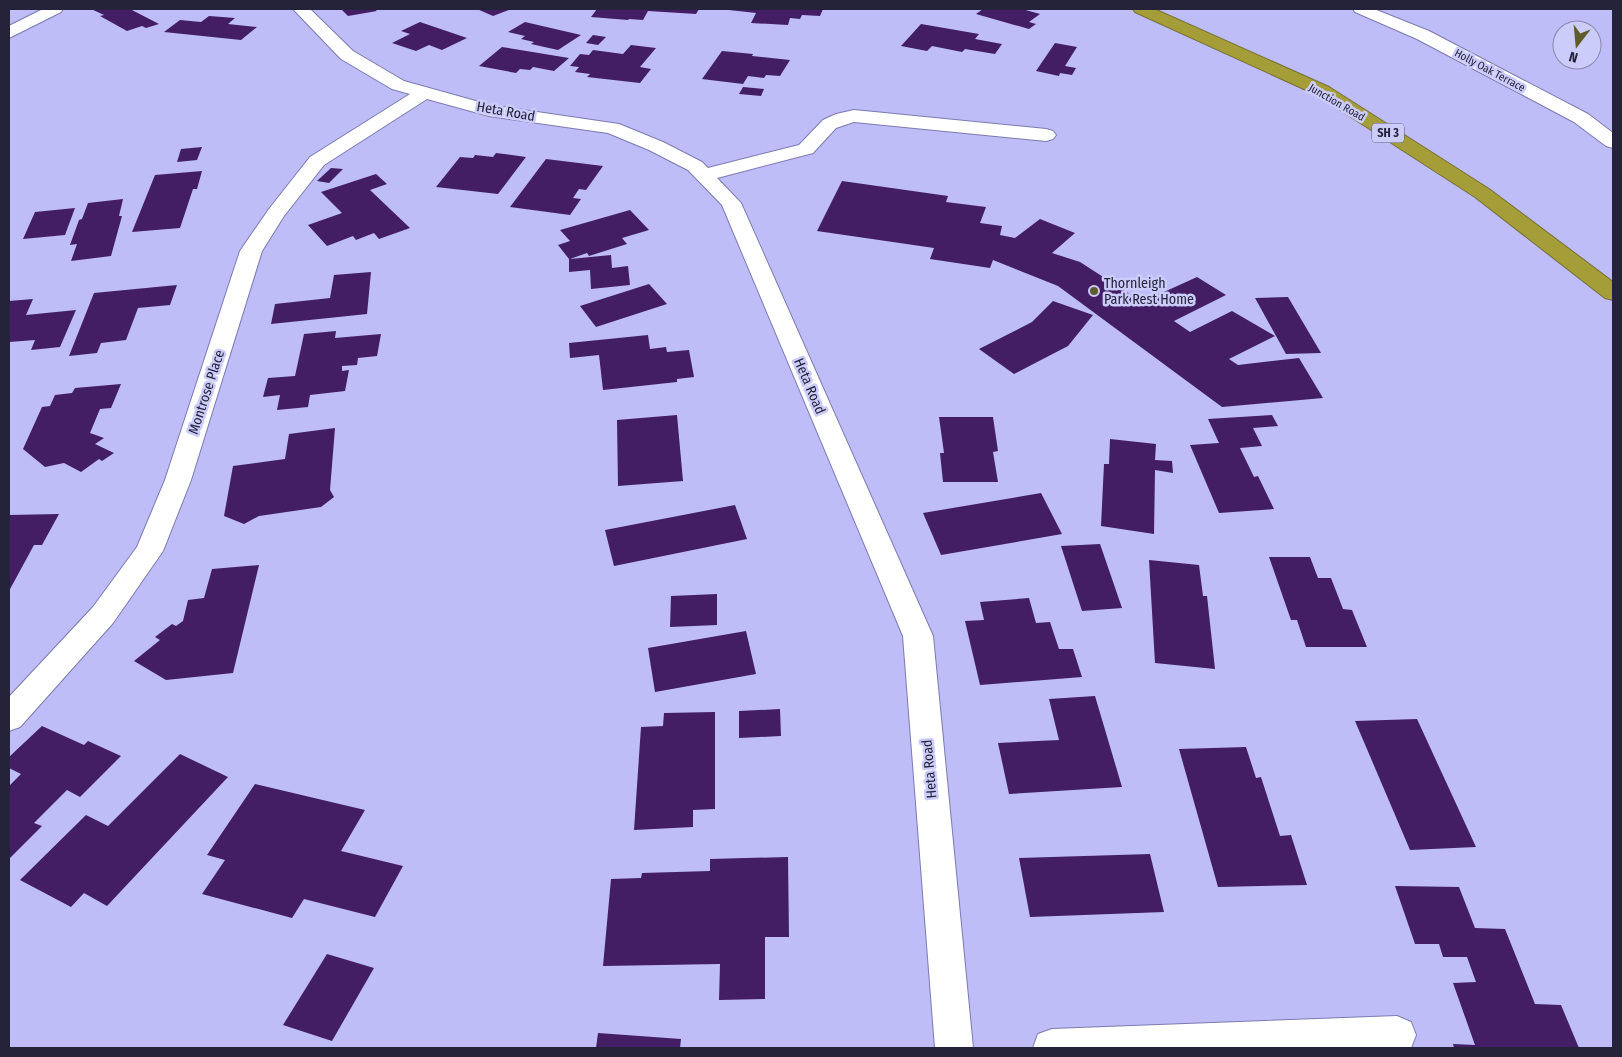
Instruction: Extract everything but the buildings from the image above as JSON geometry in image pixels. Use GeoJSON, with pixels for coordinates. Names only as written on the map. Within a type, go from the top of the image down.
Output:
{"type":"FeatureCollection","features":[{"type":"Feature","properties":{"kind":"highway","name":"Junction Road"},"geometry":{"type":"LineString","coordinates":[[1141,9],[1323,91],[1482,192],[1613,293]]}},
{"type":"Feature","properties":{"kind":"street"},"geometry":{"type":"LineString","coordinates":[[9,33],[55,9]]}},
{"type":"Feature","properties":{"kind":"street","name":"Heta Road"},"geometry":{"type":"LineString","coordinates":[[301,9],[347,55],[398,84],[489,110],[612,128],[656,146],[695,166],[731,203],[918,636],[954,1048]]}},
{"type":"Feature","properties":{"kind":"street","name":"Holly Oak Terrace"},"geometry":{"type":"LineString","coordinates":[[1362,9],[1423,35],[1581,118],[1613,142]]}},
{"type":"Feature","properties":{"kind":"street","name":"Montrose Place"},"geometry":{"type":"LineString","coordinates":[[9,718],[103,614],[149,551],[178,480],[251,251],[276,213],[317,161],[425,92]]}},
{"type":"Feature","properties":{"kind":"street"},"geometry":{"type":"LineString","coordinates":[[704,175],[806,149],[816,142],[826,126],[836,119],[854,116],[1046,135]]}},
{"type":"Feature","properties":{"kind":"street"},"geometry":{"type":"LineString","coordinates":[[1052,1048],[1396,1035]]}},
{"type":"Feature","properties":{"kind":"place","name":"Thornleigh Park Rest Home"},"geometry":{"type":"Point","coordinates":[1094,291]}}]}
